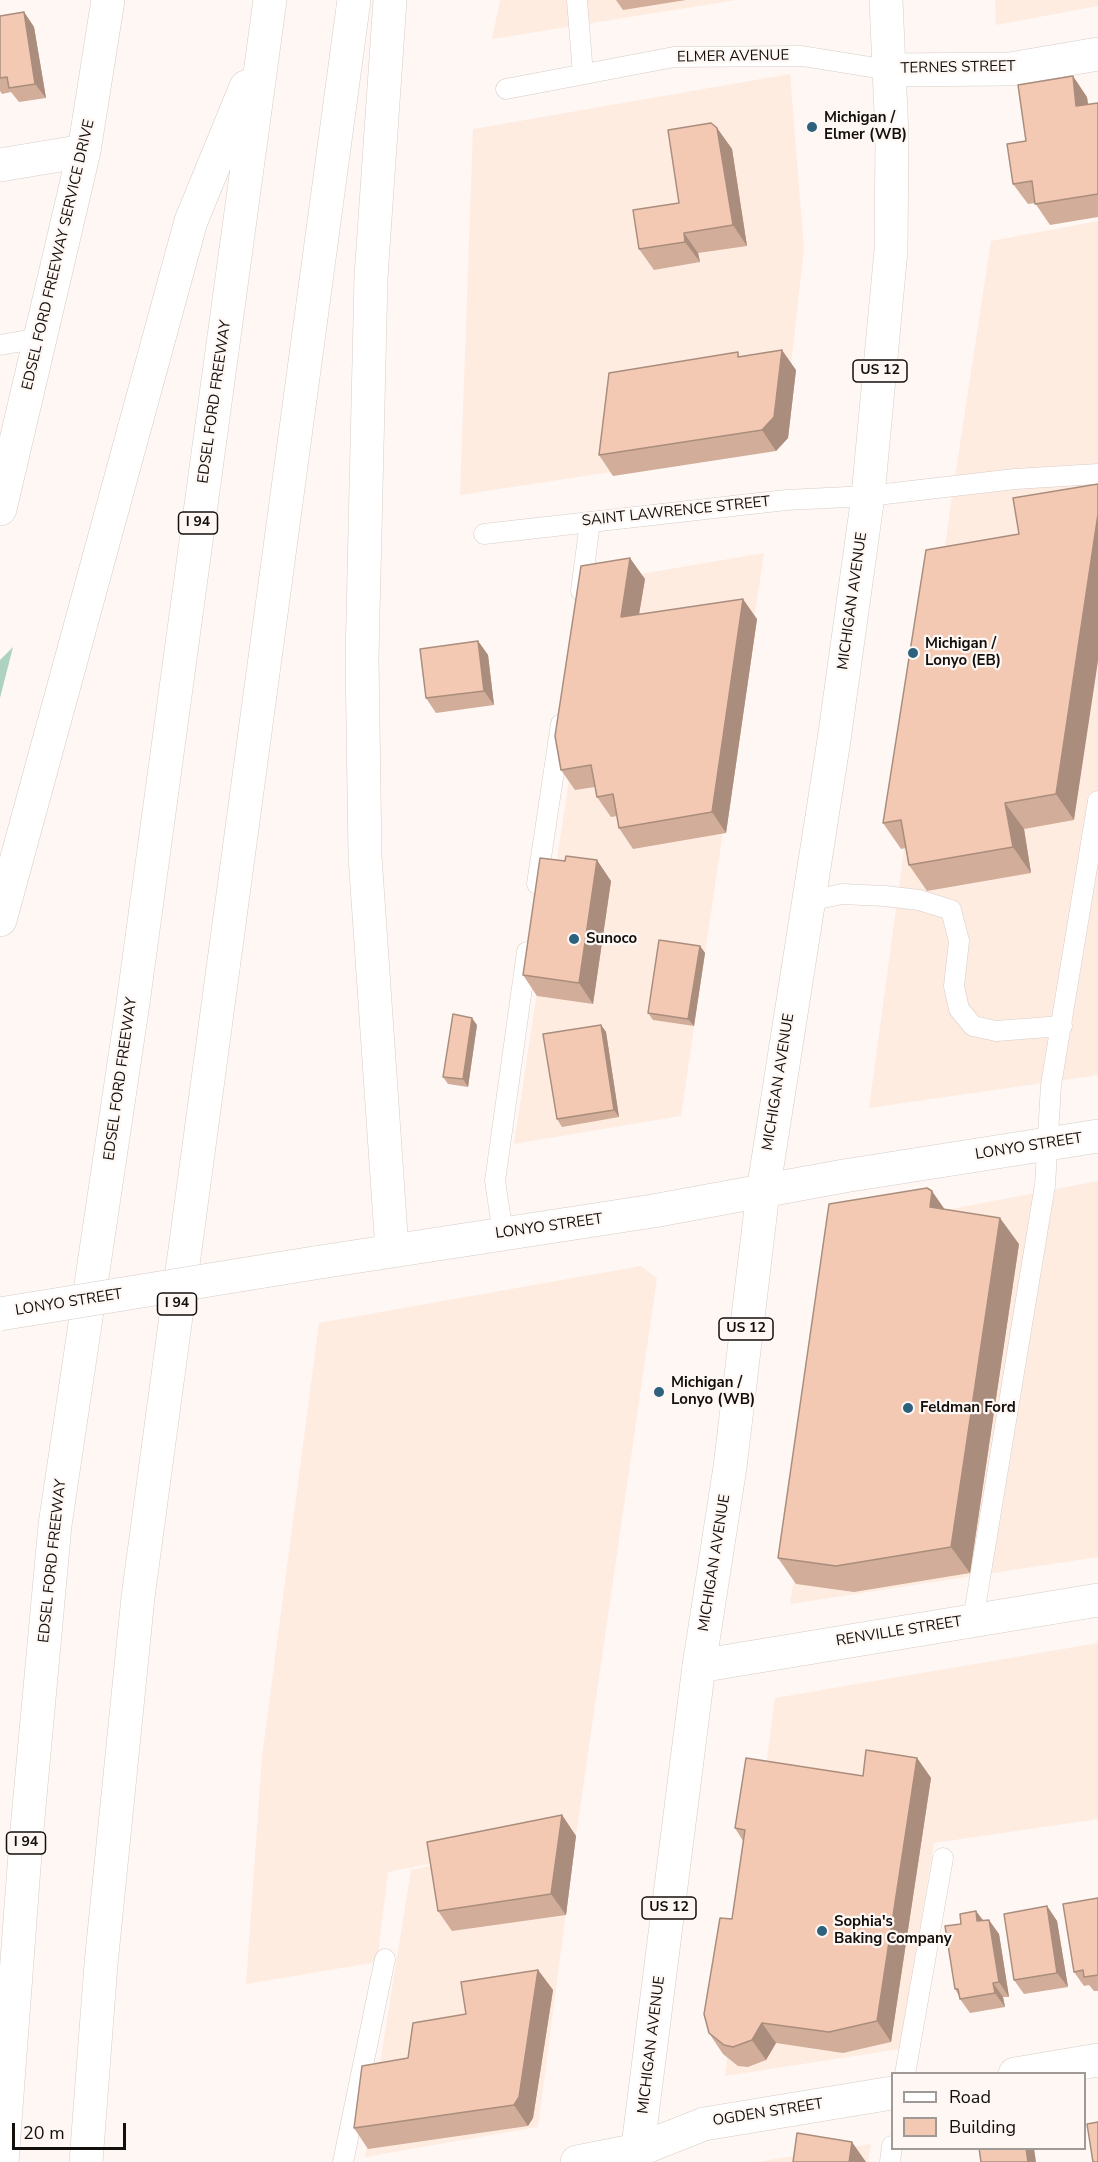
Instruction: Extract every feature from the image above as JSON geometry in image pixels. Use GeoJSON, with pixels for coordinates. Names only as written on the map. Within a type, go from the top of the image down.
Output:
{"type":"FeatureCollection","features":[{"type":"Feature","properties":{"kind":"main road","name":"EDSEL FORD FREEWAY SERVICE DRIVE"},"geometry":{"type":"LineString","coordinates":[[0,509],[84,151],[108,0]]}},
{"type":"Feature","properties":{"kind":"main road","name":"EDSEL FORD FREEWAY"},"geometry":{"type":"LineString","coordinates":[[2,2162],[26,1840],[55,1525],[133,1003],[270,0]]}},
{"type":"Feature","properties":{"kind":"main road","name":"I 94"},"geometry":{"type":"LineString","coordinates":[[86,2162],[101,1964],[138,1598],[354,0]]}},
{"type":"Feature","properties":{"kind":"main road"},"geometry":{"type":"LineString","coordinates":[[390,0],[371,277],[362,658],[365,856],[392,1250]]}},
{"type":"Feature","properties":{"kind":"main road","name":"MICHIGAN AVENUE"},"geometry":{"type":"LineString","coordinates":[[637,2156],[699,1666],[730,1467],[763,1192],[868,496],[891,250],[886,0]]}},
{"type":"Feature","properties":{"kind":"main road"},"geometry":{"type":"LineString","coordinates":[[0,920],[191,221],[264,43]]}},
{"type":"Feature","properties":{"kind":"main road","name":"TERNES STREET"},"geometry":{"type":"LineString","coordinates":[[889,70],[1010,69],[1098,54]]}},
{"type":"Feature","properties":{"kind":"main road"},"geometry":{"type":"LineString","coordinates":[[0,165],[84,151]]}},
{"type":"Feature","properties":{"kind":"main road","name":"LONYO STREET"},"geometry":{"type":"LineString","coordinates":[[0,1314],[1098,1136]]}},
{"type":"Feature","properties":{"kind":"main road","name":"RENVILLE STREET"},"geometry":{"type":"LineString","coordinates":[[699,1666],[1098,1600]]}},
{"type":"Feature","properties":{"kind":"main road"},"geometry":{"type":"LineString","coordinates":[[1021,2072],[1098,2060]]}},
{"type":"Feature","properties":{"kind":"main road","name":"OGDEN STREET"},"geometry":{"type":"LineString","coordinates":[[577,2162],[637,2156],[704,2124],[891,2093]]}},
{"type":"Feature","properties":{"kind":"lane"},"geometry":{"type":"LineString","coordinates":[[577,0],[583,74]]}},
{"type":"Feature","properties":{"kind":"lane","name":"ELMER AVENUE"},"geometry":{"type":"LineString","coordinates":[[506,89],[674,57],[802,56],[889,70]]}},
{"type":"Feature","properties":{"kind":"lane"},"geometry":{"type":"LineString","coordinates":[[0,345],[41,338]]}},
{"type":"Feature","properties":{"kind":"lane","name":"SAINT LAWRENCE STREET"},"geometry":{"type":"LineString","coordinates":[[484,534],[786,500],[868,496],[1015,479],[1098,474]]}},
{"type":"Feature","properties":{"kind":"lane"},"geometry":{"type":"LineString","coordinates":[[578,614],[590,522]]}},
{"type":"Feature","properties":{"kind":"lane"},"geometry":{"type":"LineString","coordinates":[[534,904],[564,703]]}},
{"type":"Feature","properties":{"kind":"lane"},"geometry":{"type":"LineString","coordinates":[[973,1620],[1045,1185],[1052,1084],[1098,801]]}},
{"type":"Feature","properties":{"kind":"lane"},"geometry":{"type":"LineString","coordinates":[[808,901],[842,894],[885,896],[919,900],[951,910],[959,941],[954,986],[959,1009],[973,1026],[996,1030],[1062,1026]]}},
{"type":"Feature","properties":{"kind":"lane"},"geometry":{"type":"LineString","coordinates":[[504,1234],[495,1181],[529,938]]}},
{"type":"Feature","properties":{"kind":"lane"},"geometry":{"type":"LineString","coordinates":[[905,2072],[943,1858]]}},
{"type":"Feature","properties":{"kind":"lane"},"geometry":{"type":"LineString","coordinates":[[343,2162],[385,1959]]}},
{"type":"Feature","properties":{"kind":"shaded area"},"geometry":{"type":"Polygon","coordinates":[[[500,0],[736,0],[492,39],[500,0]]]}},
{"type":"Feature","properties":{"kind":"shaded area"},"geometry":{"type":"Polygon","coordinates":[[[995,0],[1098,0],[1098,6],[996,25],[995,0]]]}},
{"type":"Feature","properties":{"kind":"shaded area"},"geometry":{"type":"Polygon","coordinates":[[[790,74],[804,249],[782,446],[460,495],[473,129],[790,74]]]}},
{"type":"Feature","properties":{"kind":"shaded area"},"geometry":{"type":"Polygon","coordinates":[[[1098,221],[1098,1075],[869,1108],[951,503],[991,241],[1098,221]]]}},
{"type":"Feature","properties":{"kind":"shaded area"},"geometry":{"type":"Polygon","coordinates":[[[764,553],[681,1116],[514,1144],[599,581],[764,553]]]}},
{"type":"Feature","properties":{"kind":"shaded area"},"geometry":{"type":"Polygon","coordinates":[[[1098,1181],[1098,1557],[790,1604],[847,1229],[1098,1181]]]}},
{"type":"Feature","properties":{"kind":"shaded area"},"geometry":{"type":"Polygon","coordinates":[[[641,1266],[657,1278],[576,1836],[538,2127],[365,2157],[411,1870],[495,1851],[388,1872],[377,1962],[246,1984],[262,1757],[319,1323],[641,1266]]]}},
{"type":"Feature","properties":{"kind":"shaded area"},"geometry":{"type":"Polygon","coordinates":[[[1098,1643],[1098,1819],[934,1843],[900,2049],[725,2076],[775,1698],[1098,1643]]]}},
{"type":"Feature","properties":{"kind":"shaded area"},"geometry":{"type":"Polygon","coordinates":[[[871,2144],[868,2162],[756,2162],[871,2144]]]}},
{"type":"Feature","properties":{"kind":"green space"},"geometry":{"type":"Polygon","coordinates":[[[13,647],[0,698],[0,660],[13,647]]]}},
{"type":"Feature","properties":{"kind":"building"},"geometry":{"type":"Polygon","coordinates":[[[24,12],[35,84],[9,88],[7,77],[0,78],[0,16],[24,12]]]}},
{"type":"Feature","properties":{"kind":"building"},"geometry":{"type":"Polygon","coordinates":[[[1073,76],[1076,106],[1098,103],[1098,194],[1035,204],[1032,181],[1013,184],[1007,144],[1026,141],[1018,85],[1073,76]]]}},
{"type":"Feature","properties":{"kind":"building"},"geometry":{"type":"Polygon","coordinates":[[[711,123],[717,128],[733,225],[684,233],[685,242],[639,249],[633,210],[679,203],[668,130],[711,123]]]}},
{"type":"Feature","properties":{"kind":"building"},"geometry":{"type":"Polygon","coordinates":[[[782,350],[774,417],[762,430],[599,455],[609,373],[738,352],[738,357],[782,350]]]}},
{"type":"Feature","properties":{"kind":"building"},"geometry":{"type":"Polygon","coordinates":[[[1098,484],[1098,514],[1056,794],[1005,803],[1013,847],[909,865],[901,820],[883,823],[926,550],[1019,534],[1013,498],[1098,484]]]}},
{"type":"Feature","properties":{"kind":"building"},"geometry":{"type":"Polygon","coordinates":[[[630,558],[621,617],[743,599],[712,812],[619,828],[613,794],[597,797],[591,765],[561,770],[555,736],[581,566],[630,558]]]}},
{"type":"Feature","properties":{"kind":"building"},"geometry":{"type":"Polygon","coordinates":[[[478,641],[484,691],[426,698],[420,649],[478,641]]]}},
{"type":"Feature","properties":{"kind":"building"},"geometry":{"type":"Polygon","coordinates":[[[566,856],[597,860],[579,983],[523,975],[540,858],[565,861],[566,856]]]}},
{"type":"Feature","properties":{"kind":"building"},"geometry":{"type":"Polygon","coordinates":[[[659,940],[700,946],[688,1019],[648,1013],[659,940]]]}},
{"type":"Feature","properties":{"kind":"building"},"geometry":{"type":"Polygon","coordinates":[[[453,1014],[472,1018],[463,1079],[443,1077],[453,1014]]]}},
{"type":"Feature","properties":{"kind":"building"},"geometry":{"type":"Polygon","coordinates":[[[601,1025],[614,1110],[557,1119],[543,1034],[601,1025]]]}},
{"type":"Feature","properties":{"kind":"building","name":"Feldman Ford"},"geometry":{"type":"Polygon","coordinates":[[[927,1188],[932,1191],[930,1207],[1000,1218],[951,1547],[836,1566],[778,1558],[829,1204],[927,1188]]]}},
{"type":"Feature","properties":{"kind":"building"},"geometry":{"type":"Polygon","coordinates":[[[866,1750],[917,1758],[877,2021],[829,2032],[762,2023],[752,2040],[733,2047],[724,2045],[709,2033],[704,2014],[720,1918],[732,1919],[745,1830],[735,1828],[746,1758],[863,1776],[866,1750]]]}},
{"type":"Feature","properties":{"kind":"building"},"geometry":{"type":"Polygon","coordinates":[[[562,1815],[551,1894],[438,1911],[427,1842],[562,1815]]]}},
{"type":"Feature","properties":{"kind":"building"},"geometry":{"type":"Polygon","coordinates":[[[1098,1898],[1098,1975],[1084,1977],[1083,1970],[1074,1972],[1063,1904],[1098,1898]]]}},
{"type":"Feature","properties":{"kind":"building"},"geometry":{"type":"Polygon","coordinates":[[[1047,1906],[1057,1973],[1014,1980],[1004,1914],[1047,1906]]]}},
{"type":"Feature","properties":{"kind":"building"},"geometry":{"type":"Polygon","coordinates":[[[976,1911],[977,1921],[989,1920],[999,1982],[993,1983],[995,1993],[960,1999],[958,1989],[955,1989],[945,1926],[961,1924],[960,1914],[976,1911]]]}},
{"type":"Feature","properties":{"kind":"building"},"geometry":{"type":"Polygon","coordinates":[[[538,1970],[519,2097],[514,2105],[354,2128],[362,2066],[408,2058],[413,2023],[466,2014],[461,1982],[538,1970]]]}},
{"type":"Feature","properties":{"kind":"building"},"geometry":{"type":"Polygon","coordinates":[[[1098,2122],[1098,2162],[1093,2162],[1087,2124],[1098,2122]]]}},
{"type":"Feature","properties":{"kind":"building"},"geometry":{"type":"Polygon","coordinates":[[[797,2133],[852,2142],[849,2162],[793,2162],[797,2133]]]}},
{"type":"Feature","properties":{"kind":"building"},"geometry":{"type":"Polygon","coordinates":[[[979,2150],[1026,2150],[1028,2162],[981,2162],[979,2150]]]}},
{"type":"Feature","properties":{"kind":"place","name":"Michigan / Elmer (WB)"},"geometry":{"type":"Point","coordinates":[812,127]}},
{"type":"Feature","properties":{"kind":"place","name":"Michigan / Lonyo (EB)"},"geometry":{"type":"Point","coordinates":[913,653]}},
{"type":"Feature","properties":{"kind":"place","name":"Sunoco"},"geometry":{"type":"Point","coordinates":[574,939]}},
{"type":"Feature","properties":{"kind":"place","name":"Michigan / Lonyo (WB)"},"geometry":{"type":"Point","coordinates":[659,1392]}},
{"type":"Feature","properties":{"kind":"place","name":"Feldman Ford"},"geometry":{"type":"Point","coordinates":[908,1408]}},
{"type":"Feature","properties":{"kind":"place","name":"Sophia's Baking Company"},"geometry":{"type":"Point","coordinates":[822,1931]}}]}
